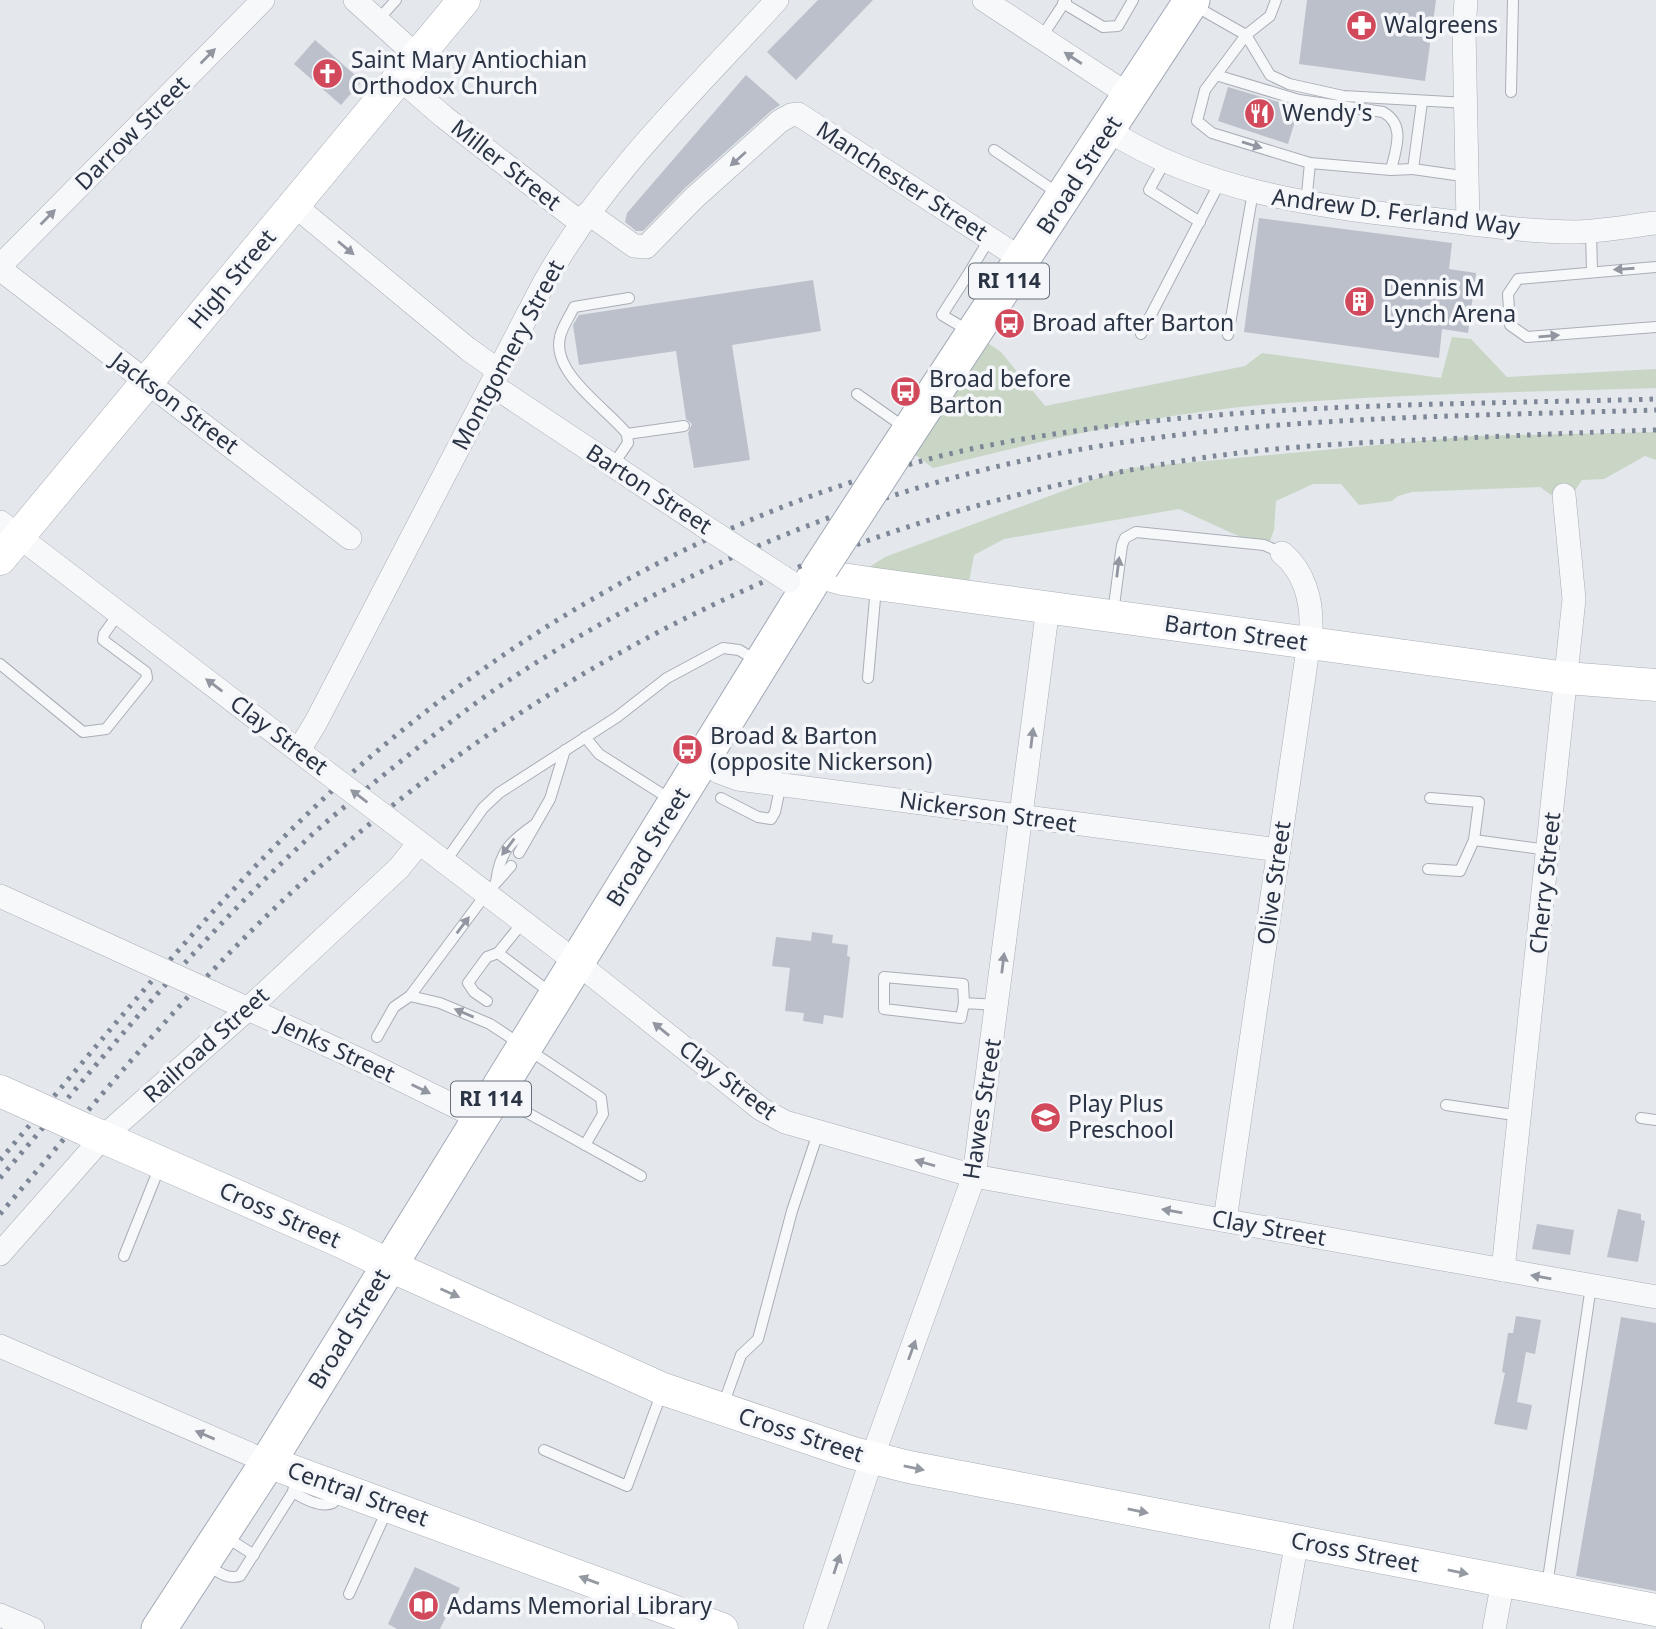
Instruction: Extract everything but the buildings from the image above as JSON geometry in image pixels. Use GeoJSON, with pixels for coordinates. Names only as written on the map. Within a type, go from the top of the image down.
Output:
{"type":"FeatureCollection","features":[{"type":"Feature","properties":{"kind":"main road","name":"High Street"},"geometry":{"type":"LineString","coordinates":[[6,539],[147,381],[464,0]]}},
{"type":"Feature","properties":{"kind":"main road","name":"Broad Street"},"geometry":{"type":"LineString","coordinates":[[159,1629],[212,1548],[287,1476],[388,1264],[761,663],[808,578],[999,297],[1191,1]]}},
{"type":"Feature","properties":{"kind":"main road","name":"Barton Street"},"geometry":{"type":"LineString","coordinates":[[808,578],[842,579],[1567,678],[1656,685]]}},
{"type":"Feature","properties":{"kind":"main road","name":"Cross Street"},"geometry":{"type":"LineString","coordinates":[[0,1091],[342,1241],[663,1389],[872,1458],[1656,1610]]}},
{"type":"Feature","properties":{"kind":"main road","name":"Central Street"},"geometry":{"type":"LineString","coordinates":[[287,1476],[341,1488],[722,1629]]}},
{"type":"Feature","properties":{"kind":"street","name":"Darrow Street"},"geometry":{"type":"LineString","coordinates":[[0,267],[263,0]]}},
{"type":"Feature","properties":{"kind":"street","name":"Miller Street"},"geometry":{"type":"LineString","coordinates":[[355,0],[378,20],[444,117],[584,218]]}},
{"type":"Feature","properties":{"kind":"street","name":"Montgomery Street"},"geometry":{"type":"LineString","coordinates":[[299,750],[316,722],[385,565],[495,378],[544,283],[584,218],[632,159],[777,0]]}},
{"type":"Feature","properties":{"kind":"street"},"geometry":{"type":"LineString","coordinates":[[984,0],[1130,96]]}},
{"type":"Feature","properties":{"kind":"street"},"geometry":{"type":"LineString","coordinates":[[1466,0],[1464,31],[1468,223]]}},
{"type":"Feature","properties":{"kind":"street","name":"Manchester Street"},"geometry":{"type":"LineString","coordinates":[[584,218],[634,246],[646,247],[694,198],[780,121],[798,114],[1023,260]]}},
{"type":"Feature","properties":{"kind":"street","name":"Andrew D. Ferland Way"},"geometry":{"type":"LineString","coordinates":[[1108,130],[1136,148],[1220,182],[1306,204],[1544,230],[1591,231],[1656,223]]}},
{"type":"Feature","properties":{"kind":"street","name":"Barton Street"},"geometry":{"type":"LineString","coordinates":[[294,205],[468,349],[495,378],[613,466],[704,526],[808,578]]}},
{"type":"Feature","properties":{"kind":"street","name":"Jackson Street"},"geometry":{"type":"LineString","coordinates":[[0,267],[351,538]]}},
{"type":"Feature","properties":{"kind":"street","name":"Cherry Street"},"geometry":{"type":"LineString","coordinates":[[1503,1270],[1574,599],[1564,495]]}},
{"type":"Feature","properties":{"kind":"street","name":"Clay Street"},"geometry":{"type":"LineString","coordinates":[[6,539],[119,613],[419,843],[445,862],[491,888],[523,922],[772,1117],[818,1133],[974,1176],[1656,1297]]}},
{"type":"Feature","properties":{"kind":"street","name":"Olive Street"},"geometry":{"type":"LineString","coordinates":[[1225,1220],[1309,642],[1311,614],[1305,587],[1282,553]]}},
{"type":"Feature","properties":{"kind":"street","name":"Hawes Street"},"geometry":{"type":"LineString","coordinates":[[816,1629],[872,1458],[974,1176],[1048,607]]}},
{"type":"Feature","properties":{"kind":"street","name":"Nickerson Street"},"geometry":{"type":"LineString","coordinates":[[702,759],[727,776],[1279,850]]}},
{"type":"Feature","properties":{"kind":"street","name":"Railroad Street"},"geometry":{"type":"LineString","coordinates":[[0,1254],[94,1133],[248,1009],[399,868],[419,843]]}},
{"type":"Feature","properties":{"kind":"street","name":"Jenks Street"},"geometry":{"type":"LineString","coordinates":[[0,896],[248,1009],[487,1106]]}},
{"type":"Feature","properties":{"kind":"street","name":"Central Street"},"geometry":{"type":"LineString","coordinates":[[0,1346],[287,1476]]}},
{"type":"Feature","properties":{"kind":"street"},"geometry":{"type":"LineString","coordinates":[[1280,1629],[1297,1541]]}},
{"type":"Feature","properties":{"kind":"street"},"geometry":{"type":"LineString","coordinates":[[1494,1629],[1503,1581]]}},
{"type":"Feature","properties":{"kind":"street"},"geometry":{"type":"LineString","coordinates":[[0,1615],[33,1629]]}},
{"type":"Feature","properties":{"kind":"lane"},"geometry":{"type":"LineString","coordinates":[[378,20],[396,0]]}},
{"type":"Feature","properties":{"kind":"lane"},"geometry":{"type":"LineString","coordinates":[[1041,38],[1065,2],[1102,27],[1118,26],[1133,0]]}},
{"type":"Feature","properties":{"kind":"lane"},"geometry":{"type":"LineString","coordinates":[[1276,0],[1270,16],[1246,35],[1205,90],[1197,121],[1212,133],[1310,163],[1391,170],[1413,169],[1469,177]]}},
{"type":"Feature","properties":{"kind":"lane"},"geometry":{"type":"LineString","coordinates":[[1511,92],[1513,0]]}},
{"type":"Feature","properties":{"kind":"lane"},"geometry":{"type":"LineString","coordinates":[[1191,1],[1246,35],[1270,75],[1289,84],[1343,96],[1467,103]]}},
{"type":"Feature","properties":{"kind":"lane"},"geometry":{"type":"LineString","coordinates":[[1216,75],[1299,100],[1383,112],[1391,116],[1397,125],[1399,136],[1391,170]]}},
{"type":"Feature","properties":{"kind":"lane"},"geometry":{"type":"LineString","coordinates":[[1413,169],[1422,102]]}},
{"type":"Feature","properties":{"kind":"lane"},"geometry":{"type":"LineString","coordinates":[[994,150],[1064,198]]}},
{"type":"Feature","properties":{"kind":"lane"},"geometry":{"type":"LineString","coordinates":[[1165,161],[1149,190],[1200,222]]}},
{"type":"Feature","properties":{"kind":"lane"},"geometry":{"type":"LineString","coordinates":[[1306,204],[1310,163]]}},
{"type":"Feature","properties":{"kind":"lane"},"geometry":{"type":"LineString","coordinates":[[1142,334],[1220,182]]}},
{"type":"Feature","properties":{"kind":"lane"},"geometry":{"type":"LineString","coordinates":[[1228,335],[1253,192]]}},
{"type":"Feature","properties":{"kind":"lane"},"geometry":{"type":"LineString","coordinates":[[1591,231],[1592,272]]}},
{"type":"Feature","properties":{"kind":"lane"},"geometry":{"type":"LineString","coordinates":[[974,334],[942,315],[990,239]]}},
{"type":"Feature","properties":{"kind":"lane"},"geometry":{"type":"LineString","coordinates":[[1656,267],[1518,279],[1507,294],[1510,325],[1527,337],[1656,327]]}},
{"type":"Feature","properties":{"kind":"lane"},"geometry":{"type":"LineString","coordinates":[[967,276],[999,297]]}},
{"type":"Feature","properties":{"kind":"lane"},"geometry":{"type":"LineString","coordinates":[[613,466],[628,443],[628,434],[573,379],[560,353],[559,338],[574,307],[629,298]]}},
{"type":"Feature","properties":{"kind":"lane"},"geometry":{"type":"LineString","coordinates":[[857,394],[901,444]]}},
{"type":"Feature","properties":{"kind":"lane"},"geometry":{"type":"LineString","coordinates":[[628,434],[684,426]]}},
{"type":"Feature","properties":{"kind":"lane"},"geometry":{"type":"LineString","coordinates":[[1112,616],[1122,545],[1130,534],[1142,531],[1264,545],[1282,553]]}},
{"type":"Feature","properties":{"kind":"lane"},"geometry":{"type":"LineString","coordinates":[[868,678],[876,584]]}},
{"type":"Feature","properties":{"kind":"lane"},"geometry":{"type":"LineString","coordinates":[[0,664],[83,732],[106,730],[147,678],[146,672],[103,640],[104,634],[119,613]]}},
{"type":"Feature","properties":{"kind":"lane"},"geometry":{"type":"LineString","coordinates":[[445,862],[490,800],[617,717],[657,684],[723,648],[739,650],[761,663]]}},
{"type":"Feature","properties":{"kind":"lane"},"geometry":{"type":"LineString","coordinates":[[585,737],[599,754],[675,803]]}},
{"type":"Feature","properties":{"kind":"lane"},"geometry":{"type":"LineString","coordinates":[[519,853],[550,799],[565,750]]}},
{"type":"Feature","properties":{"kind":"lane"},"geometry":{"type":"LineString","coordinates":[[721,798],[758,817],[771,819],[781,784]]}},
{"type":"Feature","properties":{"kind":"lane"},"geometry":{"type":"LineString","coordinates":[[1428,869],[1460,871],[1474,840],[1479,802],[1430,797]]}},
{"type":"Feature","properties":{"kind":"lane"},"geometry":{"type":"LineString","coordinates":[[491,888],[498,861],[512,841],[537,823]]}},
{"type":"Feature","properties":{"kind":"lane"},"geometry":{"type":"LineString","coordinates":[[1474,840],[1548,850]]}},
{"type":"Feature","properties":{"kind":"lane"},"geometry":{"type":"LineString","coordinates":[[377,1037],[394,1007],[410,996],[491,888],[511,866]]}},
{"type":"Feature","properties":{"kind":"lane"},"geometry":{"type":"LineString","coordinates":[[487,1001],[474,992],[468,983],[487,957],[498,953],[523,922]]}},
{"type":"Feature","properties":{"kind":"lane"},"geometry":{"type":"LineString","coordinates":[[498,953],[555,996]]}},
{"type":"Feature","properties":{"kind":"lane"},"geometry":{"type":"LineString","coordinates":[[884,977],[963,984],[964,1003],[961,1018],[884,1009],[884,977]]}},
{"type":"Feature","properties":{"kind":"lane"},"geometry":{"type":"LineString","coordinates":[[410,996],[440,1003],[490,1024],[601,1098],[603,1114],[585,1145]]}},
{"type":"Feature","properties":{"kind":"lane"},"geometry":{"type":"LineString","coordinates":[[964,1003],[998,1005]]}},
{"type":"Feature","properties":{"kind":"lane"},"geometry":{"type":"LineString","coordinates":[[1446,1105],[1521,1116]]}},
{"type":"Feature","properties":{"kind":"lane"},"geometry":{"type":"LineString","coordinates":[[487,1106],[585,1145],[641,1176]]}},
{"type":"Feature","properties":{"kind":"lane"},"geometry":{"type":"LineString","coordinates":[[1641,1118],[1656,1120]]}},
{"type":"Feature","properties":{"kind":"lane"},"geometry":{"type":"LineString","coordinates":[[722,1410],[741,1355],[758,1339],[792,1212],[818,1133]]}},
{"type":"Feature","properties":{"kind":"lane"},"geometry":{"type":"LineString","coordinates":[[124,1256],[161,1163]]}},
{"type":"Feature","properties":{"kind":"lane"},"geometry":{"type":"LineString","coordinates":[[1546,1589],[1591,1286]]}},
{"type":"Feature","properties":{"kind":"lane"},"geometry":{"type":"LineString","coordinates":[[544,1450],[627,1486],[663,1389]]}},
{"type":"Feature","properties":{"kind":"lane"},"geometry":{"type":"LineString","coordinates":[[212,1548],[223,1575],[232,1578],[240,1576],[254,1555],[287,1476]]}},
{"type":"Feature","properties":{"kind":"lane"},"geometry":{"type":"LineString","coordinates":[[349,1594],[389,1505]]}},
{"type":"Feature","properties":{"kind":"lane"},"geometry":{"type":"LineString","coordinates":[[212,1548],[254,1555]]}},
{"type":"Feature","properties":{"kind":"green space"},"geometry":{"type":"Polygon","coordinates":[[[975,334],[1001,352],[1045,406],[1245,366],[1262,353],[1441,378],[1452,337],[1471,339],[1507,377],[1656,369],[1656,388],[1368,398],[1230,408],[1102,429],[933,468],[902,445],[975,334]]]}},
{"type":"Feature","properties":{"kind":"green space"},"geometry":{"type":"Polygon","coordinates":[[[1656,432],[1656,460],[1645,456],[1604,479],[1582,480],[1565,505],[1540,487],[1412,492],[1392,501],[1359,505],[1341,484],[1313,484],[1276,501],[1274,530],[1267,549],[1179,509],[1004,539],[974,555],[966,599],[832,591],[885,557],[1131,468],[1474,436],[1656,432]]]}},
{"type":"Feature","properties":{"kind":"railway"},"geometry":{"type":"LineString","coordinates":[[0,1160],[204,922],[290,831],[335,788],[399,733],[535,634],[607,590],[682,551],[837,487],[944,455],[1048,435],[1193,417],[1325,408],[1656,399]]}},
{"type":"Feature","properties":{"kind":"railway"},"geometry":{"type":"LineString","coordinates":[[0,1178],[184,964],[262,882],[330,819],[440,730],[506,682],[574,639],[717,564],[866,504],[1021,461],[1100,446],[1169,436],[1308,423],[1656,410]]}},
{"type":"Feature","properties":{"kind":"railway"},"geometry":{"type":"LineString","coordinates":[[0,1214],[185,1000],[305,880],[402,798],[503,724],[609,659],[718,602],[832,554],[949,514],[1070,482],[1195,459],[1329,445],[1656,430]]}},
{"type":"Feature","properties":{"kind":"place","name":"Walgreens"},"geometry":{"type":"Point","coordinates":[1361,25]}},
{"type":"Feature","properties":{"kind":"place","name":"Saint Mary Antiochian Orthodox Church"},"geometry":{"type":"Point","coordinates":[328,73]}},
{"type":"Feature","properties":{"kind":"place","name":"Wendy's"},"geometry":{"type":"Point","coordinates":[1259,113]}},
{"type":"Feature","properties":{"kind":"place","name":"Dennis M Lynch Arena"},"geometry":{"type":"Point","coordinates":[1360,301]}},
{"type":"Feature","properties":{"kind":"place","name":"Broad after Barton"},"geometry":{"type":"Point","coordinates":[1009,323]}},
{"type":"Feature","properties":{"kind":"place","name":"Broad before Barton"},"geometry":{"type":"Point","coordinates":[906,392]}},
{"type":"Feature","properties":{"kind":"place","name":"Broad & Barton (opposite Nickerson)"},"geometry":{"type":"Point","coordinates":[687,749]}},
{"type":"Feature","properties":{"kind":"place","name":"Play Plus Preschool"},"geometry":{"type":"Point","coordinates":[1045,1117]}},
{"type":"Feature","properties":{"kind":"place","name":"Adams Memorial Library"},"geometry":{"type":"Point","coordinates":[424,1606]}}]}
